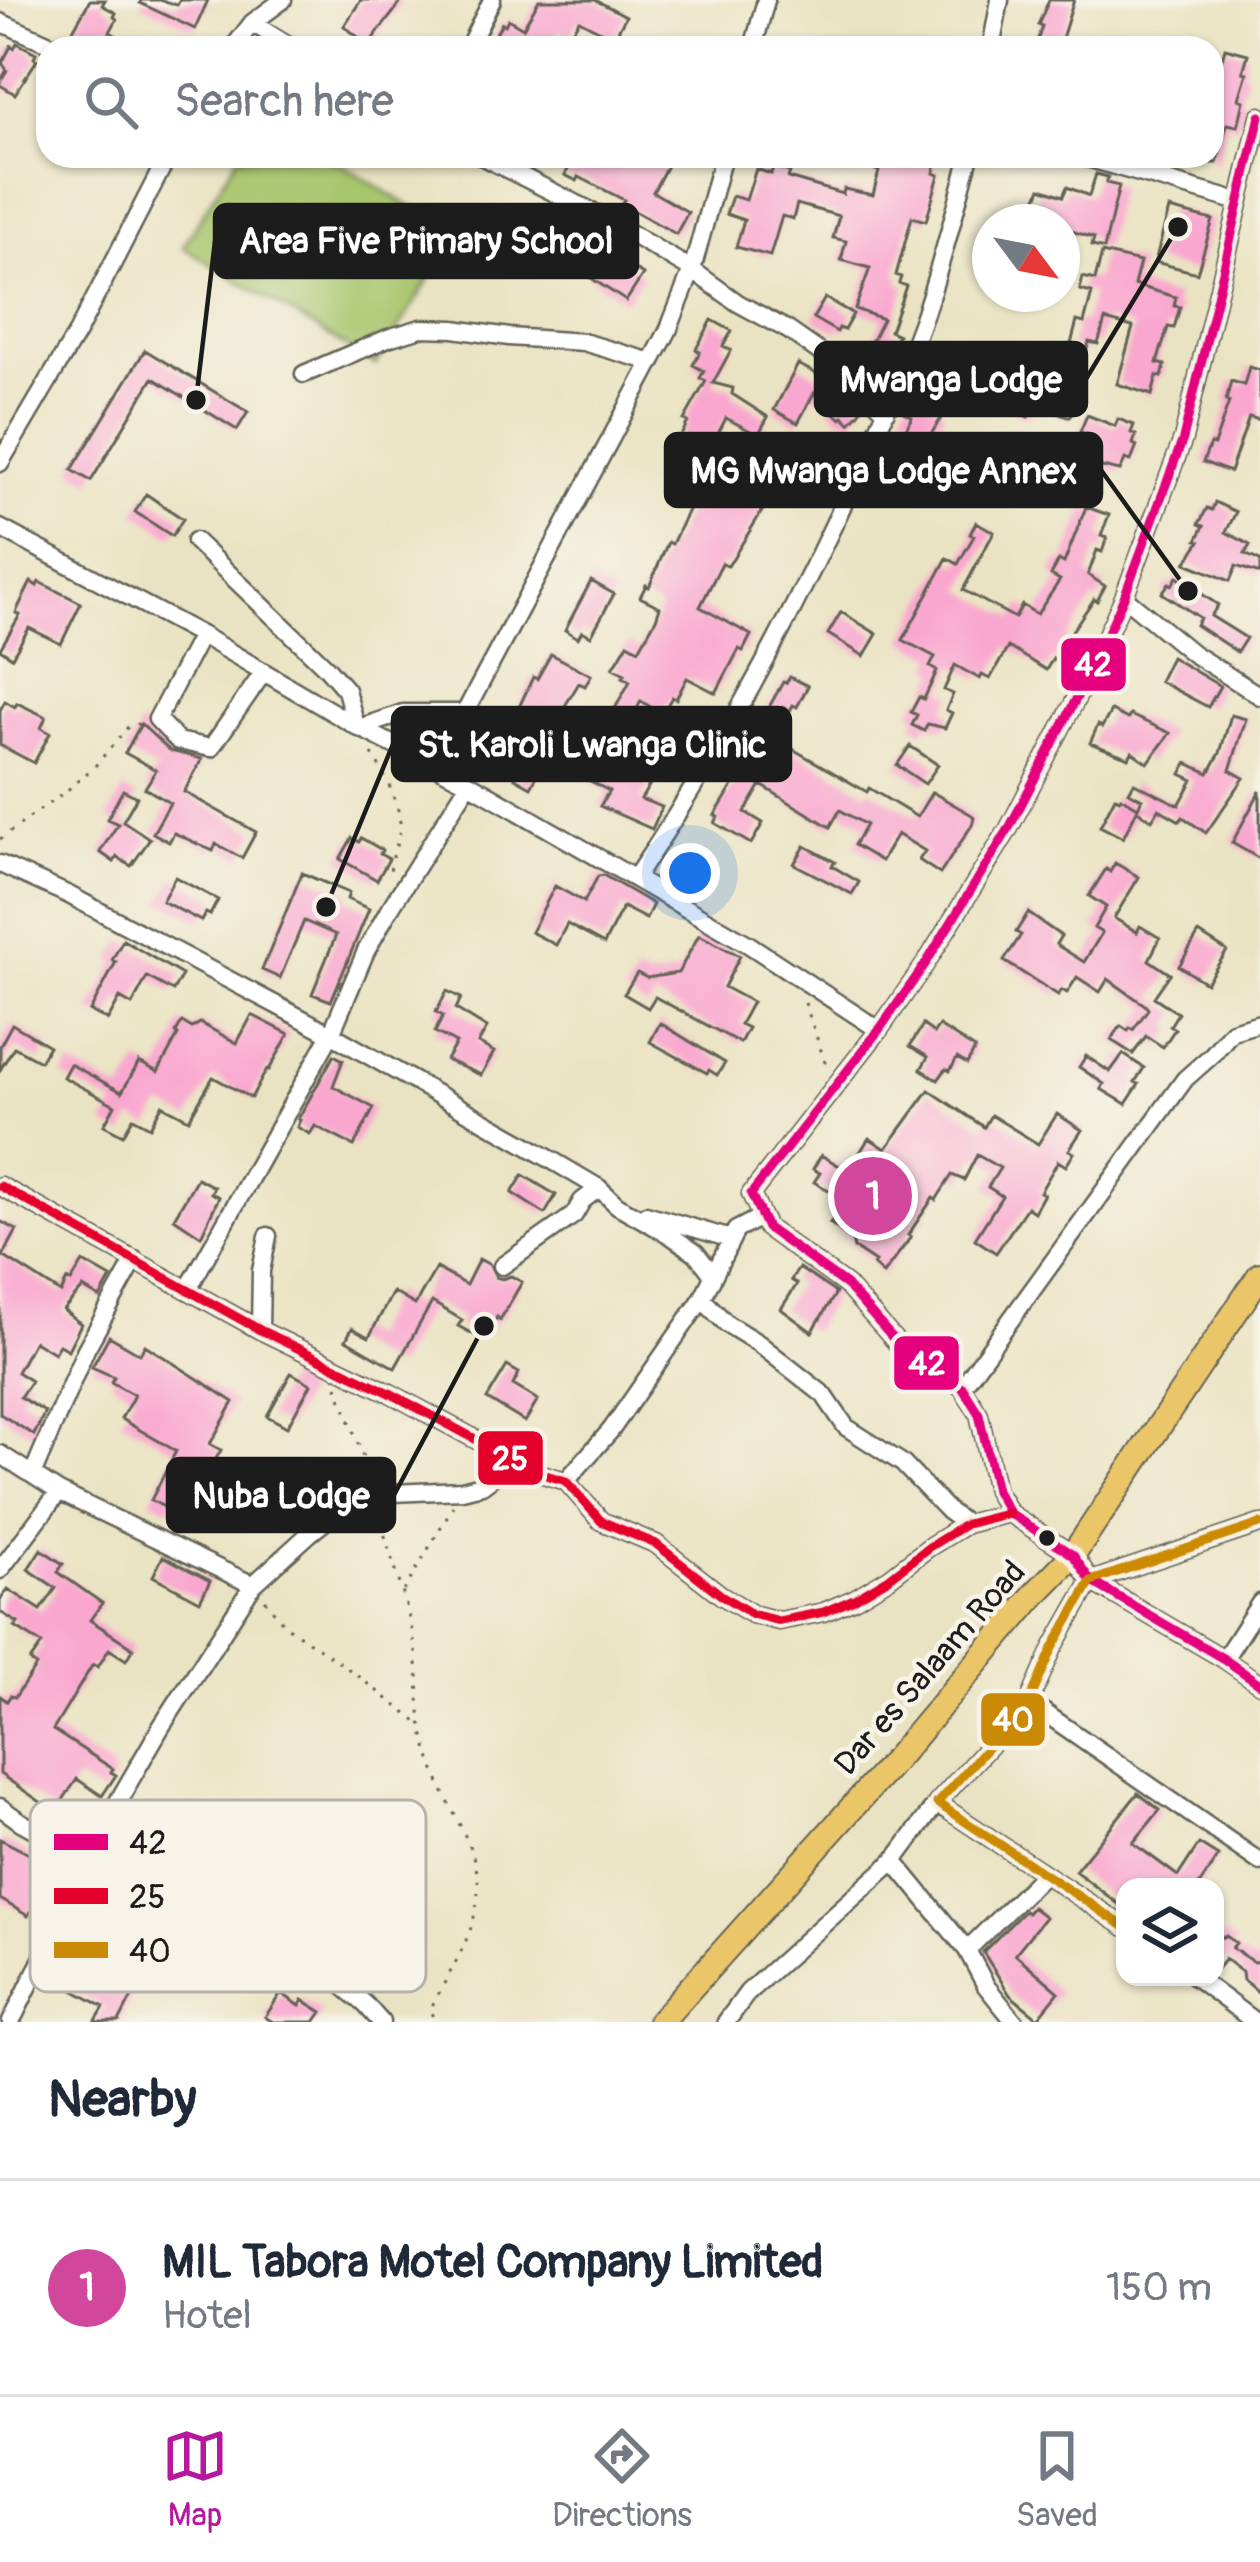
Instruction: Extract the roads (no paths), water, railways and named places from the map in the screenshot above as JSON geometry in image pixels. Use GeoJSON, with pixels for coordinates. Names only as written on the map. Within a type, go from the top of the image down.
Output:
{"type":"FeatureCollection","features":[{"type":"Feature","properties":{"kind":"highway","name":"Dar es Salaam Road"},"geometry":{"type":"LineString","coordinates":[[659,2022],[1073,1555],[1260,1275]]}},
{"type":"Feature","properties":{"kind":"street"},"geometry":{"type":"LineString","coordinates":[[242,36],[252,22],[283,0]]}},
{"type":"Feature","properties":{"kind":"street"},"geometry":{"type":"LineString","coordinates":[[474,36],[492,0]]}},
{"type":"Feature","properties":{"kind":"street"},"geometry":{"type":"LineString","coordinates":[[756,36],[766,0]]}},
{"type":"Feature","properties":{"kind":"street"},"geometry":{"type":"LineString","coordinates":[[993,36],[1000,0]]}},
{"type":"Feature","properties":{"kind":"street"},"geometry":{"type":"LineString","coordinates":[[0,22],[36,38]]}},
{"type":"Feature","properties":{"kind":"street"},"geometry":{"type":"LineString","coordinates":[[252,22],[274,36]]}},
{"type":"Feature","properties":{"kind":"street"},"geometry":{"type":"LineString","coordinates":[[1260,116],[1183,439],[1124,598],[1088,676],[1008,830],[959,911],[879,1030],[751,1194],[767,1228],[846,1285],[897,1343],[962,1387],[979,1414],[997,1491],[1009,1513],[1073,1555],[1091,1581],[1260,1684]]}},
{"type":"Feature","properties":{"kind":"street"},"geometry":{"type":"LineString","coordinates":[[0,464],[78,331],[161,168]]}},
{"type":"Feature","properties":{"kind":"street"},"geometry":{"type":"LineString","coordinates":[[505,168],[599,215],[788,330],[844,369],[885,410]]}},
{"type":"Feature","properties":{"kind":"street"},"geometry":{"type":"LineString","coordinates":[[437,765],[668,332],[692,270],[720,168]]}},
{"type":"Feature","properties":{"kind":"street"},"geometry":{"type":"LineString","coordinates":[[634,878],[681,810],[782,634],[921,322],[966,168]]}},
{"type":"Feature","properties":{"kind":"street"},"geometry":{"type":"LineString","coordinates":[[1121,168],[1238,202]]}},
{"type":"Feature","properties":{"kind":"street"},"geometry":{"type":"LineString","coordinates":[[304,374],[422,328],[583,342],[652,362]]}},
{"type":"Feature","properties":{"kind":"street"},"geometry":{"type":"LineString","coordinates":[[0,527],[358,727],[470,783],[795,975],[879,1030]]}},
{"type":"Feature","properties":{"kind":"street"},"geometry":{"type":"LineString","coordinates":[[195,541],[346,690],[358,727]]}},
{"type":"Feature","properties":{"kind":"street"},"geometry":{"type":"LineString","coordinates":[[1124,598],[1192,652],[1260,696]]}},
{"type":"Feature","properties":{"kind":"street"},"geometry":{"type":"LineString","coordinates":[[200,635],[157,719],[178,741],[211,748],[263,673]]}},
{"type":"Feature","properties":{"kind":"street"},"geometry":{"type":"LineString","coordinates":[[358,727],[403,713],[465,713]]}},
{"type":"Feature","properties":{"kind":"street"},"geometry":{"type":"LineString","coordinates":[[188,1289],[332,1034],[366,951],[470,783]]}},
{"type":"Feature","properties":{"kind":"street"},"geometry":{"type":"LineString","coordinates":[[0,864],[69,895],[332,1034],[599,1187],[617,1205],[696,1253],[713,1275]]}},
{"type":"Feature","properties":{"kind":"street"},"geometry":{"type":"LineString","coordinates":[[962,1387],[1185,1079],[1232,1031],[1260,1023]]}},
{"type":"Feature","properties":{"kind":"street"},"geometry":{"type":"LineString","coordinates":[[0,1186],[260,1330],[536,1472],[566,1481],[601,1521],[656,1544],[752,1614],[779,1621],[824,1612],[854,1600],[966,1524],[1009,1513]]}},
{"type":"Feature","properties":{"kind":"street"},"geometry":{"type":"LineString","coordinates":[[502,1266],[574,1215],[599,1187]]}},
{"type":"Feature","properties":{"kind":"street"},"geometry":{"type":"LineString","coordinates":[[617,1205],[731,1239]]}},
{"type":"Feature","properties":{"kind":"street"},"geometry":{"type":"LineString","coordinates":[[566,1481],[611,1430],[702,1299],[736,1230],[761,1217]]}},
{"type":"Feature","properties":{"kind":"street"},"geometry":{"type":"LineString","coordinates":[[260,1330],[261,1271],[268,1237]]}},
{"type":"Feature","properties":{"kind":"street"},"geometry":{"type":"LineString","coordinates":[[33,1473],[86,1349],[135,1260]]}},
{"type":"Feature","properties":{"kind":"street"},"geometry":{"type":"LineString","coordinates":[[702,1299],[727,1324],[824,1395],[846,1426],[902,1463],[966,1524]]}},
{"type":"Feature","properties":{"kind":"street"},"geometry":{"type":"LineString","coordinates":[[0,1454],[58,1492],[254,1586]]}},
{"type":"Feature","properties":{"kind":"street"},"geometry":{"type":"LineString","coordinates":[[119,1800],[254,1586],[344,1507],[374,1496],[482,1485],[515,1460]]}},
{"type":"Feature","properties":{"kind":"street"},"geometry":{"type":"LineString","coordinates":[[0,1570],[58,1492]]}},
{"type":"Feature","properties":{"kind":"street"},"geometry":{"type":"LineString","coordinates":[[726,2022],[748,1992],[895,1862],[937,1803],[1029,1702],[1091,1581],[1260,1524]]}},
{"type":"Feature","properties":{"kind":"street"},"geometry":{"type":"LineString","coordinates":[[1224,1659],[1260,1603]]}},
{"type":"Feature","properties":{"kind":"street"},"geometry":{"type":"LineString","coordinates":[[1029,1702],[1260,1862]]}},
{"type":"Feature","properties":{"kind":"street"},"geometry":{"type":"LineString","coordinates":[[937,1803],[1116,1922]]}},
{"type":"Feature","properties":{"kind":"street"},"geometry":{"type":"LineString","coordinates":[[0,1807],[30,1827]]}},
{"type":"Feature","properties":{"kind":"street"},"geometry":{"type":"LineString","coordinates":[[895,1862],[967,1950],[986,1986],[1015,2022]]}},
{"type":"Feature","properties":{"kind":"street"},"geometry":{"type":"LineString","coordinates":[[967,1950],[1043,1875]]}},
{"type":"Feature","properties":{"kind":"street"},"geometry":{"type":"LineString","coordinates":[[11,2022],[30,1983]]}},
{"type":"Feature","properties":{"kind":"street"},"geometry":{"type":"LineString","coordinates":[[1207,1986],[1256,2022]]}},
{"type":"Feature","properties":{"kind":"street"},"geometry":{"type":"LineString","coordinates":[[350,1992],[381,2022]]}},
{"type":"Feature","properties":{"kind":"place","name":"Mwanga Lodge"},"geometry":{"type":"Point","coordinates":[1178,227]}},
{"type":"Feature","properties":{"kind":"place","name":"Area Five Primary School"},"geometry":{"type":"Point","coordinates":[196,400]}},
{"type":"Feature","properties":{"kind":"place","name":"MG Mwanga Lodge Annex"},"geometry":{"type":"Point","coordinates":[1188,591]}},
{"type":"Feature","properties":{"kind":"place","name":"St. Karoli Lwanga Clinic"},"geometry":{"type":"Point","coordinates":[326,907]}},
{"type":"Feature","properties":{"kind":"place","name":"MIL Tabora Motel Company Limited"},"geometry":{"type":"Point","coordinates":[873,1196]}},
{"type":"Feature","properties":{"kind":"place","name":"Nuba Lodge"},"geometry":{"type":"Point","coordinates":[484,1326]}}]}
